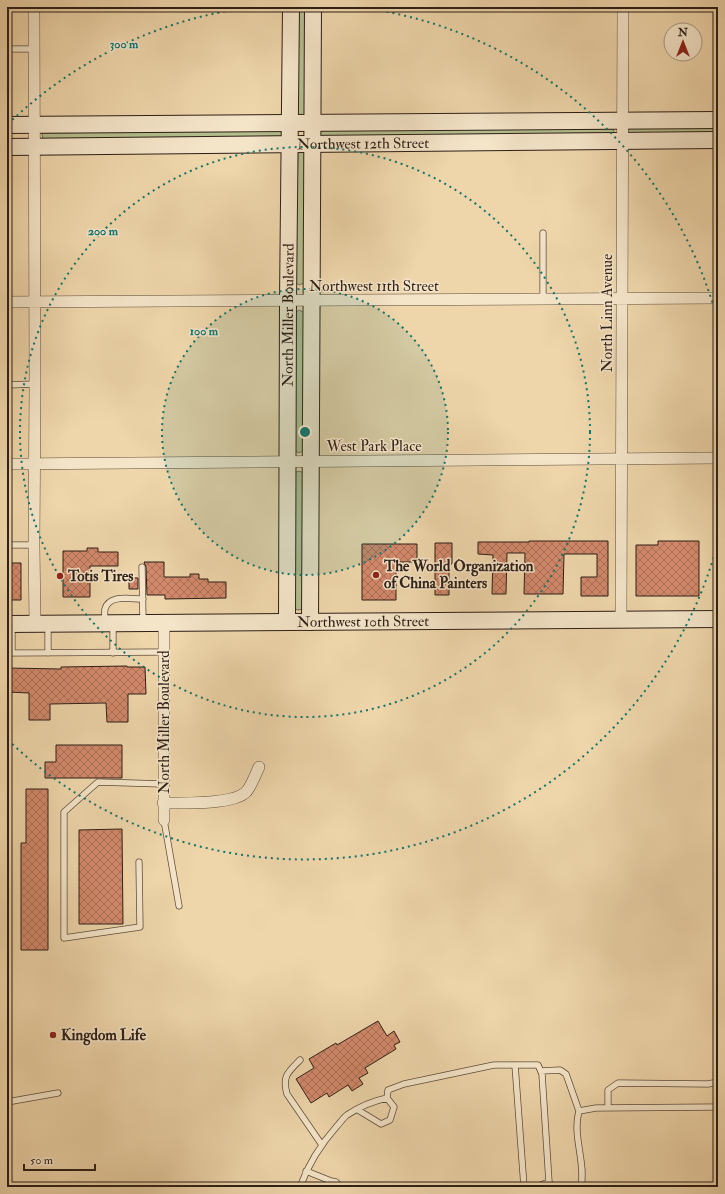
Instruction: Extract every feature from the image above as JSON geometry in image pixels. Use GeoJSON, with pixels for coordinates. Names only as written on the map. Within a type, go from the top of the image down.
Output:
{"type":"FeatureCollection","features":[{"type":"Feature","properties":{"kind":"street"},"geometry":{"type":"LineString","coordinates":[[34,7],[34,545],[42,624]]}},
{"type":"Feature","properties":{"kind":"street","name":"North Miller Boulevard"},"geometry":{"type":"LineString","coordinates":[[287,622],[291,7]]}},
{"type":"Feature","properties":{"kind":"street","name":"North Miller Boulevard"},"geometry":{"type":"LineString","coordinates":[[310,622],[313,7]]}},
{"type":"Feature","properties":{"kind":"street","name":"North Linn Avenue"},"geometry":{"type":"LineString","coordinates":[[621,620],[622,7]]}},
{"type":"Feature","properties":{"kind":"street","name":"Northwest 12th Street"},"geometry":{"type":"LineString","coordinates":[[7,125],[718,120]]}},
{"type":"Feature","properties":{"kind":"street","name":"Northwest 12th Street"},"geometry":{"type":"LineString","coordinates":[[7,147],[718,140]]}},
{"type":"Feature","properties":{"kind":"street","name":"Northwest 11th Street"},"geometry":{"type":"LineString","coordinates":[[7,302],[718,298]]}},
{"type":"Feature","properties":{"kind":"street","name":"West Park Place"},"geometry":{"type":"LineString","coordinates":[[7,464],[718,458]]}},
{"type":"Feature","properties":{"kind":"street","name":"Northwest 10th Street"},"geometry":{"type":"LineString","coordinates":[[9,624],[718,619]]}},
{"type":"Feature","properties":{"kind":"street","name":"North Miller Boulevard"},"geometry":{"type":"LineString","coordinates":[[164,623],[164,820]]}},
{"type":"Feature","properties":{"kind":"street"},"geometry":{"type":"LineString","coordinates":[[163,803],[211,802],[231,799],[246,792],[259,767]]}},
{"type":"Feature","properties":{"kind":"lane"},"geometry":{"type":"LineString","coordinates":[[7,49],[34,49]]}},
{"type":"Feature","properties":{"kind":"lane"},"geometry":{"type":"LineString","coordinates":[[543,233],[543,299]]}},
{"type":"Feature","properties":{"kind":"lane"},"geometry":{"type":"LineString","coordinates":[[7,385],[35,384]]}},
{"type":"Feature","properties":{"kind":"lane"},"geometry":{"type":"LineString","coordinates":[[7,545],[34,545]]}},
{"type":"Feature","properties":{"kind":"lane"},"geometry":{"type":"LineString","coordinates":[[142,567],[143,623]]}},
{"type":"Feature","properties":{"kind":"lane"},"geometry":{"type":"LineString","coordinates":[[113,653],[109,623],[105,608],[117,598],[143,599]]}},
{"type":"Feature","properties":{"kind":"lane"},"geometry":{"type":"LineString","coordinates":[[9,624],[9,653],[164,652]]}},
{"type":"Feature","properties":{"kind":"lane"},"geometry":{"type":"LineString","coordinates":[[42,624],[48,653]]}},
{"type":"Feature","properties":{"kind":"lane"},"geometry":{"type":"LineString","coordinates":[[139,862],[140,927],[64,938],[64,812],[98,782],[163,784]]}},
{"type":"Feature","properties":{"kind":"lane"},"geometry":{"type":"LineString","coordinates":[[164,820],[179,906]]}},
{"type":"Feature","properties":{"kind":"lane"},"geometry":{"type":"LineString","coordinates":[[300,1060],[288,1072],[285,1085],[287,1094],[322,1145]]}},
{"type":"Feature","properties":{"kind":"lane"},"geometry":{"type":"LineString","coordinates":[[358,1110],[381,1124],[390,1120],[394,1107],[387,1098],[388,1090],[404,1084],[494,1065],[538,1065],[542,1074],[550,1185],[535,1187]]}},
{"type":"Feature","properties":{"kind":"lane"},"geometry":{"type":"LineString","coordinates":[[515,1065],[524,1187]]}},
{"type":"Feature","properties":{"kind":"lane"},"geometry":{"type":"LineString","coordinates":[[541,1071],[560,1070],[566,1074],[579,1111],[577,1126],[583,1178],[581,1187]]}},
{"type":"Feature","properties":{"kind":"lane"},"geometry":{"type":"LineString","coordinates":[[608,1108],[608,1090],[618,1083],[708,1084],[718,1082]]}},
{"type":"Feature","properties":{"kind":"lane"},"geometry":{"type":"LineString","coordinates":[[7,1102],[58,1093]]}},
{"type":"Feature","properties":{"kind":"lane"},"geometry":{"type":"LineString","coordinates":[[300,1187],[306,1171],[322,1145],[346,1116],[375,1100],[387,1098]]}},
{"type":"Feature","properties":{"kind":"lane"},"geometry":{"type":"LineString","coordinates":[[579,1111],[596,1108],[718,1107]]}},
{"type":"Feature","properties":{"kind":"lane"},"geometry":{"type":"LineString","coordinates":[[306,1171],[330,1184],[336,1182],[340,1187]]}},
{"type":"Feature","properties":{"kind":"green space"},"geometry":{"type":"Polygon","coordinates":[[[296,7],[308,7],[306,114],[300,116],[297,114],[296,7]]]}},
{"type":"Feature","properties":{"kind":"green space"},"geometry":{"type":"Polygon","coordinates":[[[718,126],[718,135],[630,134],[628,132],[629,128],[718,126]]]}},
{"type":"Feature","properties":{"kind":"green space"},"geometry":{"type":"Polygon","coordinates":[[[322,129],[613,129],[614,131],[613,134],[320,136],[319,134],[322,129]]]}},
{"type":"Feature","properties":{"kind":"green space"},"geometry":{"type":"Polygon","coordinates":[[[282,130],[283,133],[281,137],[43,139],[42,134],[43,133],[282,130]]]}},
{"type":"Feature","properties":{"kind":"green space"},"geometry":{"type":"Polygon","coordinates":[[[298,152],[306,153],[304,283],[299,285],[295,282],[298,152]]]}},
{"type":"Feature","properties":{"kind":"green space"},"geometry":{"type":"Polygon","coordinates":[[[299,310],[305,313],[305,450],[299,453],[294,450],[295,313],[299,310]]]}},
{"type":"Feature","properties":{"kind":"green space"},"geometry":{"type":"Polygon","coordinates":[[[299,471],[304,473],[303,609],[298,610],[295,609],[294,473],[299,471]]]}},
{"type":"Feature","properties":{"kind":"building"},"geometry":{"type":"Polygon","coordinates":[[[608,541],[608,596],[581,596],[581,577],[597,577],[597,554],[564,554],[563,594],[524,594],[525,553],[507,553],[506,594],[492,594],[493,555],[478,554],[478,542],[608,541]]]}},
{"type":"Feature","properties":{"kind":"building"},"geometry":{"type":"Polygon","coordinates":[[[658,541],[699,541],[699,596],[636,596],[636,545],[658,545],[658,541]]]}},
{"type":"Feature","properties":{"kind":"building"},"geometry":{"type":"Polygon","coordinates":[[[435,543],[452,543],[452,564],[449,564],[449,595],[435,595],[435,543]]]}},
{"type":"Feature","properties":{"kind":"building"},"geometry":{"type":"Polygon","coordinates":[[[362,544],[417,544],[417,562],[396,562],[396,600],[362,600],[362,544]]]}},
{"type":"Feature","properties":{"kind":"building"},"geometry":{"type":"Polygon","coordinates":[[[87,548],[98,548],[98,552],[118,552],[118,566],[90,566],[90,597],[63,597],[63,551],[87,551],[87,548]]]}},
{"type":"Feature","properties":{"kind":"building"},"geometry":{"type":"Polygon","coordinates":[[[144,562],[164,562],[164,577],[190,577],[190,574],[199,574],[199,579],[208,579],[208,582],[226,582],[226,598],[165,599],[165,595],[147,595],[146,567],[144,562]]]}},
{"type":"Feature","properties":{"kind":"building"},"geometry":{"type":"Polygon","coordinates":[[[7,563],[21,563],[21,600],[7,600],[7,563]]]}},
{"type":"Feature","properties":{"kind":"building"},"geometry":{"type":"Polygon","coordinates":[[[129,578],[138,578],[138,589],[129,589],[129,578]]]}},
{"type":"Feature","properties":{"kind":"building"},"geometry":{"type":"Polygon","coordinates":[[[61,667],[145,667],[146,694],[128,694],[128,722],[107,722],[106,703],[50,704],[50,720],[29,720],[29,693],[7,692],[7,668],[61,669],[61,667]]]}},
{"type":"Feature","properties":{"kind":"building"},"geometry":{"type":"Polygon","coordinates":[[[56,745],[122,745],[122,778],[45,778],[45,762],[56,762],[56,745]]]}},
{"type":"Feature","properties":{"kind":"building"},"geometry":{"type":"Polygon","coordinates":[[[26,789],[48,789],[48,950],[21,950],[21,843],[26,843],[26,789]]]}},
{"type":"Feature","properties":{"kind":"building"},"geometry":{"type":"Polygon","coordinates":[[[122,829],[123,924],[79,924],[79,830],[122,829]]]}},
{"type":"Feature","properties":{"kind":"building"},"geometry":{"type":"Polygon","coordinates":[[[378,1021],[387,1036],[394,1031],[400,1042],[394,1045],[396,1049],[365,1068],[368,1073],[359,1078],[363,1084],[352,1091],[348,1085],[329,1097],[327,1093],[311,1103],[296,1079],[314,1068],[309,1059],[336,1043],[337,1045],[378,1021]]]}},
{"type":"Feature","properties":{"kind":"place","name":"The World Organization of China Painters"},"geometry":{"type":"Point","coordinates":[376,575]}},
{"type":"Feature","properties":{"kind":"place","name":"Totis Tires"},"geometry":{"type":"Point","coordinates":[60,576]}},
{"type":"Feature","properties":{"kind":"place","name":"Kingdom Life"},"geometry":{"type":"Point","coordinates":[53,1035]}}]}
